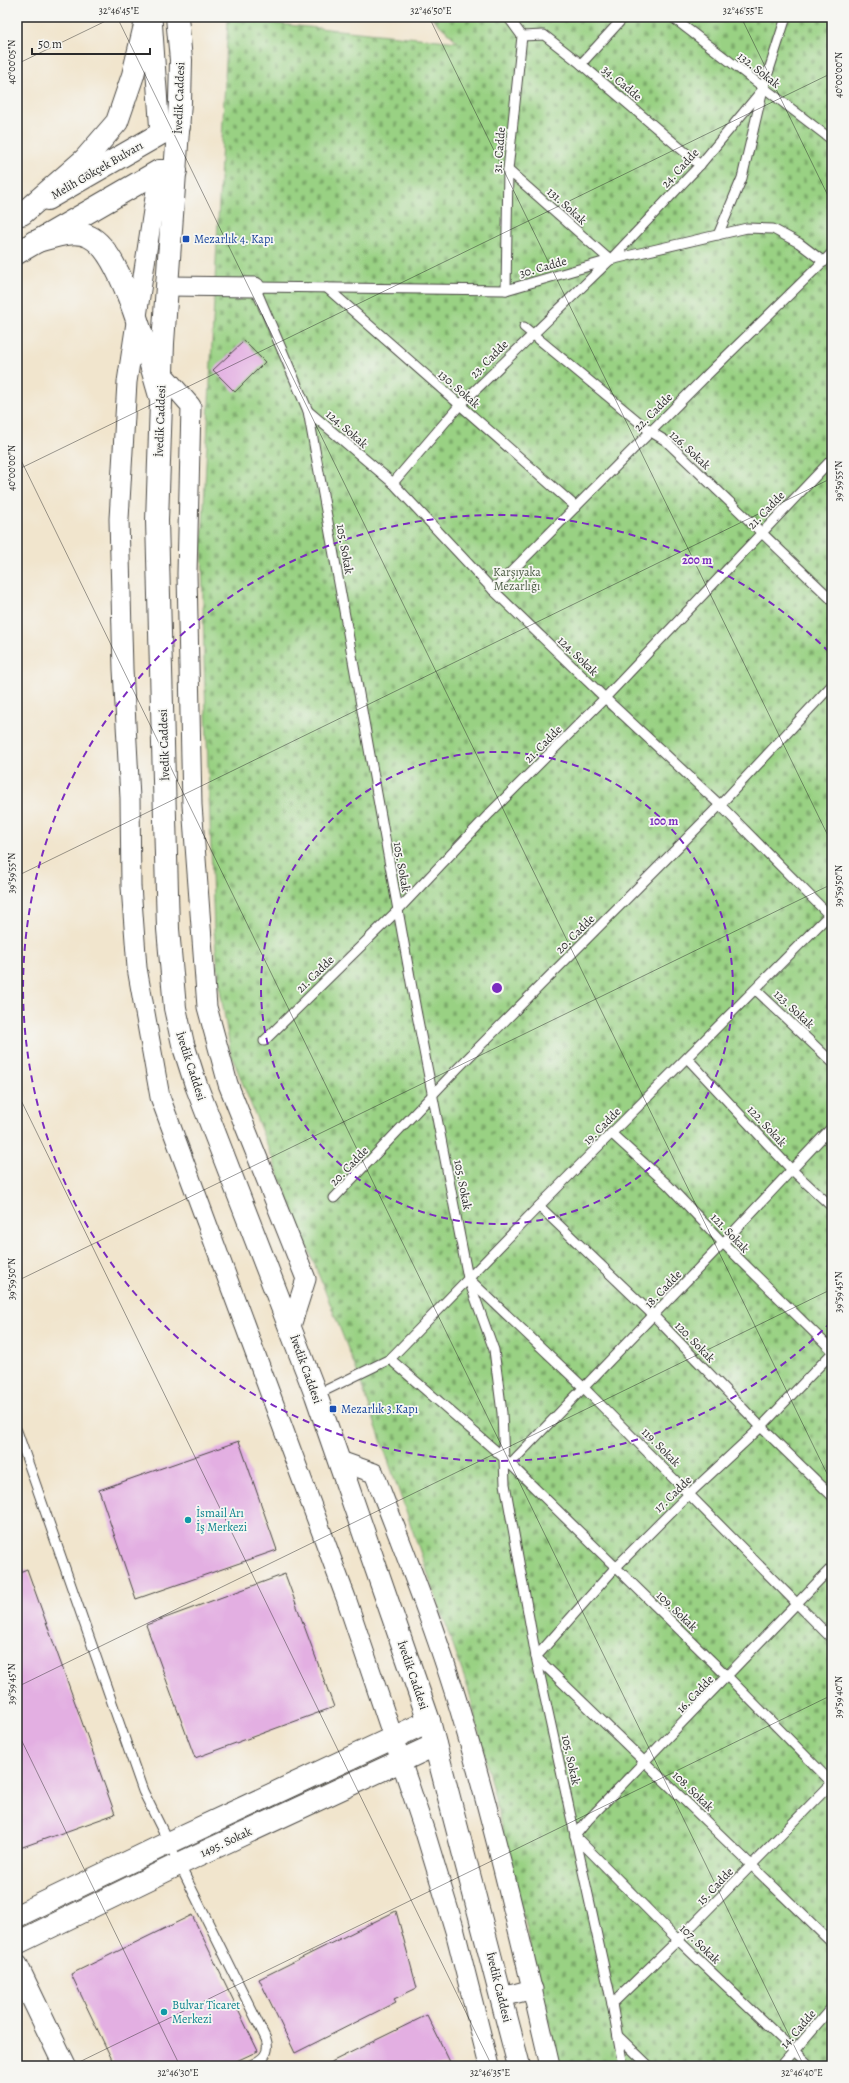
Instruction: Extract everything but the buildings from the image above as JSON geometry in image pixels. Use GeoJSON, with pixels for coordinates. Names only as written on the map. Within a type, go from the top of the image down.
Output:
{"type":"FeatureCollection","features":[{"type":"Feature","properties":{"kind":"main road"},"geometry":{"type":"LineString","coordinates":[[19,215],[85,159],[117,122],[133,75],[147,17]]}},
{"type":"Feature","properties":{"kind":"main road","name":"İvedik Caddesi"},"geometry":{"type":"LineString","coordinates":[[177,17],[181,60],[169,130],[167,286],[162,373],[157,521],[168,929],[175,1008],[183,1044],[196,1085],[291,1326],[340,1461],[429,1722],[519,2066]]}},
{"type":"Feature","properties":{"kind":"main road","name":"Melih Gökçek Bulvarı"},"geometry":{"type":"LineString","coordinates":[[19,215],[169,130]]}},
{"type":"Feature","properties":{"kind":"main road"},"geometry":{"type":"LineString","coordinates":[[25,247],[168,171]]}},
{"type":"Feature","properties":{"kind":"main road"},"geometry":{"type":"LineString","coordinates":[[25,247],[71,233],[90,237],[108,253],[123,279],[161,400]]}},
{"type":"Feature","properties":{"kind":"main road","name":"1495. Sokak"},"geometry":{"type":"LineString","coordinates":[[17,1916],[168,1843],[429,1722]]}},
{"type":"Feature","properties":{"kind":"main road","name":"1495. Sokak"},"geometry":{"type":"LineString","coordinates":[[17,1943],[179,1864],[435,1744]]}},
{"type":"Feature","properties":{"kind":"main road"},"geometry":{"type":"LineString","coordinates":[[17,1966],[65,2066]]}},
{"type":"Feature","properties":{"kind":"street"},"geometry":{"type":"LineString","coordinates":[[152,17],[169,130]]}},
{"type":"Feature","properties":{"kind":"street"},"geometry":{"type":"LineString","coordinates":[[168,171],[136,322],[127,382],[119,519],[123,668],[130,798],[131,886],[137,968],[160,1097],[346,1598],[401,1761],[455,1931],[489,2066]]}},
{"type":"Feature","properties":{"kind":"street"},"geometry":{"type":"LineString","coordinates":[[167,286],[255,287]]}},
{"type":"Feature","properties":{"kind":"street"},"geometry":{"type":"LineString","coordinates":[[162,373],[191,406],[187,574],[192,805],[207,1006],[228,1084],[306,1279],[291,1326]]}},
{"type":"Feature","properties":{"kind":"street"},"geometry":{"type":"LineString","coordinates":[[340,1461],[374,1473],[422,1596],[466,1729],[510,1889],[550,2066]]}},
{"type":"Feature","properties":{"kind":"street"},"geometry":{"type":"LineString","coordinates":[[502,1997],[533,1989]]}},
{"type":"Feature","properties":{"kind":"lane"},"geometry":{"type":"LineString","coordinates":[[508,17],[522,36]]}},
{"type":"Feature","properties":{"kind":"lane"},"geometry":{"type":"LineString","coordinates":[[581,64],[624,17]]}},
{"type":"Feature","properties":{"kind":"lane","name":"132. Sokak"},"geometry":{"type":"LineString","coordinates":[[672,17],[763,89],[832,140]]}},
{"type":"Feature","properties":{"kind":"lane"},"geometry":{"type":"LineString","coordinates":[[718,235],[742,178],[763,89],[786,17]]}},
{"type":"Feature","properties":{"kind":"lane","name":"34. Cadde"},"geometry":{"type":"LineString","coordinates":[[522,36],[544,35],[581,64],[700,165]]}},
{"type":"Feature","properties":{"kind":"lane","name":"31. Cadde"},"geometry":{"type":"LineString","coordinates":[[506,290],[508,170],[522,36]]}},
{"type":"Feature","properties":{"kind":"lane","name":"24. Cadde"},"geometry":{"type":"LineString","coordinates":[[610,260],[700,165],[763,89]]}},
{"type":"Feature","properties":{"kind":"lane","name":"131. Sokak"},"geometry":{"type":"LineString","coordinates":[[508,170],[610,260]]}},
{"type":"Feature","properties":{"kind":"lane","name":"30. Cadde"},"geometry":{"type":"LineString","coordinates":[[255,287],[506,290],[610,260],[747,228],[773,229],[799,243],[824,262]]}},
{"type":"Feature","properties":{"kind":"lane","name":"22. Cadde"},"geometry":{"type":"LineString","coordinates":[[493,590],[832,253]]}},
{"type":"Feature","properties":{"kind":"lane","name":"23. Cadde"},"geometry":{"type":"LineString","coordinates":[[393,483],[459,406],[610,260]]}},
{"type":"Feature","properties":{"kind":"lane","name":"105. Sokak"},"geometry":{"type":"LineString","coordinates":[[255,287],[308,411],[398,910],[468,1278],[494,1350],[507,1461],[505,1484],[536,1657],[612,2004],[623,2066]]}},
{"type":"Feature","properties":{"kind":"lane","name":"130. Sokak"},"geometry":{"type":"LineString","coordinates":[[327,288],[459,406],[576,507]]}},
{"type":"Feature","properties":{"kind":"lane","name":"126. Sokak"},"geometry":{"type":"LineString","coordinates":[[524,327],[651,432],[666,441],[708,483],[762,532],[832,600]]}},
{"type":"Feature","properties":{"kind":"lane","name":"124. Sokak"},"geometry":{"type":"LineString","coordinates":[[308,411],[393,483],[493,590],[605,698],[720,805],[831,915]]}},
{"type":"Feature","properties":{"kind":"lane","name":"21. Cadde"},"geometry":{"type":"LineString","coordinates":[[264,1040],[398,910],[490,813],[605,698],[832,459]]}},
{"type":"Feature","properties":{"kind":"lane","name":"20. Cadde"},"geometry":{"type":"LineString","coordinates":[[334,1198],[720,805],[832,685]]}},
{"type":"Feature","properties":{"kind":"lane","name":"19. Cadde"},"geometry":{"type":"LineString","coordinates":[[390,1359],[611,1133],[831,915]]}},
{"type":"Feature","properties":{"kind":"lane","name":"123. Sokak"},"geometry":{"type":"LineString","coordinates":[[756,990],[832,1062]]}},
{"type":"Feature","properties":{"kind":"lane","name":"122. Sokak"},"geometry":{"type":"LineString","coordinates":[[687,1058],[791,1169],[832,1207]]}},
{"type":"Feature","properties":{"kind":"lane","name":"18. Cadde"},"geometry":{"type":"LineString","coordinates":[[507,1461],[654,1316],[832,1127]]}},
{"type":"Feature","properties":{"kind":"lane","name":"121. Sokak"},"geometry":{"type":"LineString","coordinates":[[611,1133],[668,1185],[723,1244],[832,1352]]}},
{"type":"Feature","properties":{"kind":"lane","name":"120. Sokak"},"geometry":{"type":"LineString","coordinates":[[539,1206],[654,1316],[761,1427],[832,1496]]}},
{"type":"Feature","properties":{"kind":"lane","name":"119. Sokak"},"geometry":{"type":"LineString","coordinates":[[468,1278],[583,1386],[690,1493],[832,1639]]}},
{"type":"Feature","properties":{"kind":"lane","name":"17. Cadde"},"geometry":{"type":"LineString","coordinates":[[536,1657],[615,1568],[690,1493],[761,1427],[832,1352]]}},
{"type":"Feature","properties":{"kind":"lane"},"geometry":{"type":"LineString","coordinates":[[316,1395],[390,1359],[507,1461]]}},
{"type":"Feature","properties":{"kind":"lane"},"geometry":{"type":"LineString","coordinates":[[17,1432],[143,1791],[236,1976],[267,2043],[264,2057],[250,2066]]}},
{"type":"Feature","properties":{"kind":"lane","name":"109. Sokak"},"geometry":{"type":"LineString","coordinates":[[507,1461],[728,1677],[832,1783]]}},
{"type":"Feature","properties":{"kind":"lane","name":"16. Cadde"},"geometry":{"type":"LineString","coordinates":[[575,1836],[832,1567]]}},
{"type":"Feature","properties":{"kind":"lane","name":"108. Sokak"},"geometry":{"type":"LineString","coordinates":[[536,1657],[832,1943]]}},
{"type":"Feature","properties":{"kind":"lane","name":"15. Cadde"},"geometry":{"type":"LineString","coordinates":[[612,2004],[678,1940],[832,1783]]}},
{"type":"Feature","properties":{"kind":"lane","name":"107. Sokak"},"geometry":{"type":"LineString","coordinates":[[575,1836],[678,1940],[810,2066]]}},
{"type":"Feature","properties":{"kind":"lane","name":"14. Cadde"},"geometry":{"type":"LineString","coordinates":[[781,2066],[832,2007]]}},
{"type":"Feature","properties":{"kind":"lane"},"geometry":{"type":"LineString","coordinates":[[618,2036],[649,2066]]}},
{"type":"Feature","properties":{"kind":"green space","name":"Karşıyaka Mezarlığı"},"geometry":{"type":"Polygon","coordinates":[[[431,17],[832,17],[832,2066],[559,2066],[469,1691],[356,1369],[231,1054],[220,989],[214,930],[204,658],[202,544],[228,19],[458,42],[431,17]]]}},
{"type":"Feature","properties":{"kind":"place","name":"Mezarlık 4. Kapı"},"geometry":{"type":"Point","coordinates":[186,239]}},
{"type":"Feature","properties":{"kind":"place","name":"Mezarlık 3.Kapı"},"geometry":{"type":"Point","coordinates":[333,1409]}},
{"type":"Feature","properties":{"kind":"place","name":"İsmail Arı İş Merkezi"},"geometry":{"type":"Point","coordinates":[188,1520]}},
{"type":"Feature","properties":{"kind":"place","name":"Bulvar Ticaret Merkezi"},"geometry":{"type":"Point","coordinates":[164,2012]}}]}
